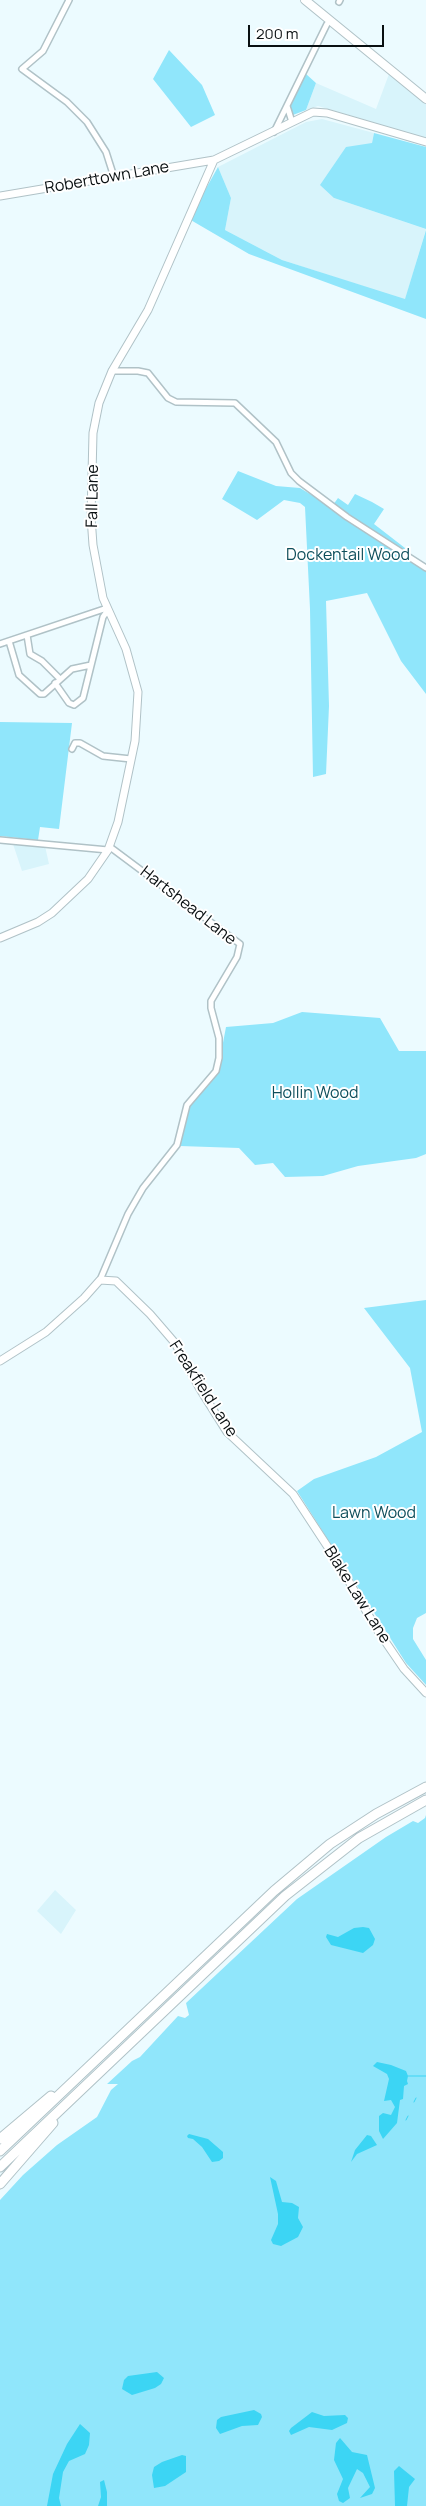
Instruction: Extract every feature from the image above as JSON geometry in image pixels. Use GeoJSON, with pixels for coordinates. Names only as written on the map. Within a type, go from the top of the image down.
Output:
{"type":"FeatureCollection","features":[{"type":"Feature","properties":{"kind":"highway"},"geometry":{"type":"LineString","coordinates":[[0,2151],[288,1880],[330,1844],[376,1814],[426,1787]]}},
{"type":"Feature","properties":{"kind":"highway"},"geometry":{"type":"LineString","coordinates":[[0,2167],[310,1874],[359,1838],[426,1800]]}},
{"type":"Feature","properties":{"kind":"highway"},"geometry":{"type":"LineString","coordinates":[[0,2139],[40,2104],[86,2070]]}},
{"type":"Feature","properties":{"kind":"highway"},"geometry":{"type":"LineString","coordinates":[[0,2184],[89,2082]]}},
{"type":"Feature","properties":{"kind":"main road"},"geometry":{"type":"LineString","coordinates":[[305,0],[426,99]]}},
{"type":"Feature","properties":{"kind":"main road","name":"Roberttown Lane"},"geometry":{"type":"LineString","coordinates":[[0,196],[214,160],[274,132],[308,113],[320,112],[426,142]]}},
{"type":"Feature","properties":{"kind":"main road","name":"Fall Lane"},"geometry":{"type":"LineString","coordinates":[[0,938],[38,922],[52,913],[88,879],[109,848],[118,822],[131,759],[137,717],[138,692],[126,649],[103,598],[93,545],[91,517],[94,433],[98,403],[112,371],[148,310],[214,160]]}},
{"type":"Feature","properties":{"kind":"main road"},"geometry":{"type":"LineString","coordinates":[[0,1361],[46,1332],[84,1298],[100,1280],[108,1279],[116,1282]]}},
{"type":"Feature","properties":{"kind":"main road","name":"Freakfield Lane"},"geometry":{"type":"LineString","coordinates":[[116,1282],[150,1314],[175,1343],[200,1390],[227,1432],[293,1494]]}},
{"type":"Feature","properties":{"kind":"main road","name":"Blake Law Lane"},"geometry":{"type":"LineString","coordinates":[[293,1494],[337,1561],[376,1628],[404,1669],[426,1693]]}},
{"type":"Feature","properties":{"kind":"street"},"geometry":{"type":"LineString","coordinates":[[69,0],[43,51],[22,69],[67,102],[87,122],[106,152],[114,176]]}},
{"type":"Feature","properties":{"kind":"street"},"geometry":{"type":"LineString","coordinates":[[274,132],[327,24]]}},
{"type":"Feature","properties":{"kind":"street"},"geometry":{"type":"LineString","coordinates":[[286,105],[292,122]]}},
{"type":"Feature","properties":{"kind":"street"},"geometry":{"type":"LineString","coordinates":[[112,371],[148,373],[153,376],[168,398],[176,402],[235,403],[276,442],[291,473],[299,481],[346,517],[426,568]]}},
{"type":"Feature","properties":{"kind":"street"},"geometry":{"type":"LineString","coordinates":[[0,644],[108,609]]}},
{"type":"Feature","properties":{"kind":"street"},"geometry":{"type":"LineString","coordinates":[[55,684],[69,703],[74,705],[79,702],[86,692],[103,616],[108,609]]}},
{"type":"Feature","properties":{"kind":"street"},"geometry":{"type":"LineString","coordinates":[[27,635],[30,654],[42,661],[60,679]]}},
{"type":"Feature","properties":{"kind":"street"},"geometry":{"type":"LineString","coordinates":[[9,641],[20,675],[33,689],[44,694],[78,666],[91,665]]}},
{"type":"Feature","properties":{"kind":"street"},"geometry":{"type":"LineString","coordinates":[[74,743],[80,743],[103,756],[131,759]]}},
{"type":"Feature","properties":{"kind":"street"},"geometry":{"type":"LineString","coordinates":[[0,840],[109,848]]}},
{"type":"Feature","properties":{"kind":"street","name":"Hartshead Lane"},"geometry":{"type":"LineString","coordinates":[[100,1280],[107,1268],[128,1214],[143,1188],[162,1167],[177,1145],[187,1104],[216,1071],[220,1058],[219,1038],[211,1003],[237,957],[240,944],[109,848]]}},
{"type":"Feature","properties":{"kind":"street"},"geometry":{"type":"LineString","coordinates":[[107,1268],[116,1282]]}},
{"type":"Feature","properties":{"kind":"shaded area"},"geometry":{"type":"Polygon","coordinates":[[[389,74],[426,104],[426,138],[318,106],[306,110],[316,83],[376,109],[389,74]]]}},
{"type":"Feature","properties":{"kind":"shaded area"},"geometry":{"type":"Polygon","coordinates":[[[322,119],[374,133],[372,143],[334,198],[426,229],[405,300],[282,260],[225,230],[231,198],[218,167],[306,122],[322,119]]]}},
{"type":"Feature","properties":{"kind":"shaded area"},"geometry":{"type":"Polygon","coordinates":[[[13,844],[45,846],[49,864],[22,871],[13,844]]]}},
{"type":"Feature","properties":{"kind":"shaded area"},"geometry":{"type":"Polygon","coordinates":[[[55,1890],[76,1910],[61,1934],[37,1911],[55,1890]]]}},
{"type":"Feature","properties":{"kind":"shaded area"},"geometry":{"type":"Polygon","coordinates":[[[354,1928],[369,1928],[375,1939],[373,1945],[363,1953],[331,1945],[326,1937],[327,1934],[338,1937],[354,1928]]]}},
{"type":"Feature","properties":{"kind":"shaded area"},"geometry":{"type":"Polygon","coordinates":[[[377,2062],[406,2071],[408,2076],[408,2084],[404,2086],[403,2099],[400,2100],[397,2123],[383,2139],[379,2131],[379,2116],[383,2113],[391,2115],[395,2107],[391,2100],[384,2101],[389,2079],[387,2074],[373,2066],[377,2062]]]}},
{"type":"Feature","properties":{"kind":"shaded area"},"geometry":{"type":"Polygon","coordinates":[[[189,2134],[208,2139],[223,2152],[223,2158],[212,2162],[202,2147],[193,2139],[188,2138],[189,2134]]]}},
{"type":"Feature","properties":{"kind":"shaded area"},"geometry":{"type":"Polygon","coordinates":[[[367,2135],[371,2136],[377,2145],[357,2154],[351,2162],[355,2150],[367,2135]]]}},
{"type":"Feature","properties":{"kind":"shaded area"},"geometry":{"type":"Polygon","coordinates":[[[270,2177],[276,2181],[282,2202],[292,2203],[299,2207],[298,2218],[303,2227],[298,2237],[281,2246],[273,2244],[271,2240],[278,2224],[278,2214],[270,2177]]]}},
{"type":"Feature","properties":{"kind":"shaded area"},"geometry":{"type":"Polygon","coordinates":[[[157,2372],[164,2378],[161,2384],[155,2388],[132,2395],[122,2389],[124,2380],[128,2376],[157,2372]]]}},
{"type":"Feature","properties":{"kind":"shaded area"},"geometry":{"type":"Polygon","coordinates":[[[254,2410],[261,2414],[262,2417],[258,2425],[242,2426],[220,2434],[216,2428],[217,2420],[221,2417],[254,2410]]]}},
{"type":"Feature","properties":{"kind":"shaded area"},"geometry":{"type":"Polygon","coordinates":[[[312,2412],[324,2416],[345,2415],[348,2418],[347,2423],[332,2430],[309,2427],[291,2435],[289,2431],[291,2428],[312,2412]]]}},
{"type":"Feature","properties":{"kind":"shaded area"},"geometry":{"type":"Polygon","coordinates":[[[80,2424],[90,2433],[89,2445],[85,2454],[69,2461],[63,2472],[59,2498],[61,2506],[47,2506],[53,2474],[67,2444],[80,2424]]]}},
{"type":"Feature","properties":{"kind":"shaded area"},"geometry":{"type":"Polygon","coordinates":[[[340,2438],[352,2452],[367,2455],[375,2488],[372,2494],[360,2498],[370,2487],[363,2473],[357,2469],[348,2488],[350,2498],[343,2503],[339,2501],[337,2494],[343,2479],[334,2460],[336,2443],[340,2438]]]}},
{"type":"Feature","properties":{"kind":"shaded area"},"geometry":{"type":"Polygon","coordinates":[[[182,2455],[186,2456],[186,2472],[165,2486],[154,2488],[152,2475],[154,2467],[182,2455]]]}},
{"type":"Feature","properties":{"kind":"shaded area"},"geometry":{"type":"Polygon","coordinates":[[[399,2466],[415,2479],[409,2487],[407,2506],[395,2506],[394,2471],[399,2466]]]}},
{"type":"Feature","properties":{"kind":"shaded area"},"geometry":{"type":"Polygon","coordinates":[[[104,2480],[107,2492],[107,2506],[98,2506],[101,2497],[100,2482],[104,2480]]]}},
{"type":"Feature","properties":{"kind":"green space"},"geometry":{"type":"Polygon","coordinates":[[[169,50],[202,85],[215,115],[191,127],[153,79],[169,50]]]}},
{"type":"Feature","properties":{"kind":"green space"},"geometry":{"type":"Polygon","coordinates":[[[306,74],[316,83],[306,110],[293,115],[289,105],[306,74]]]}},
{"type":"Feature","properties":{"kind":"green space"},"geometry":{"type":"Polygon","coordinates":[[[374,133],[426,147],[426,229],[334,198],[320,185],[346,147],[372,143],[374,133]]]}},
{"type":"Feature","properties":{"kind":"green space"},"geometry":{"type":"Polygon","coordinates":[[[218,167],[231,198],[225,230],[282,260],[405,299],[426,230],[426,319],[249,254],[189,219],[218,167]]]}},
{"type":"Feature","properties":{"kind":"green space","name":"Dockentail Wood"},"geometry":{"type":"Polygon","coordinates":[[[238,471],[276,486],[300,488],[315,497],[319,494],[333,505],[338,498],[348,505],[355,494],[372,502],[384,509],[374,524],[405,548],[403,556],[426,571],[426,694],[401,661],[367,593],[326,601],[329,706],[326,774],[313,777],[310,609],[305,507],[300,503],[284,500],[257,520],[222,499],[238,471]]]}},
{"type":"Feature","properties":{"kind":"green space"},"geometry":{"type":"Polygon","coordinates":[[[0,722],[72,723],[59,829],[40,827],[38,840],[0,836],[0,722]]]}},
{"type":"Feature","properties":{"kind":"green space","name":"Hollin Wood"},"geometry":{"type":"Polygon","coordinates":[[[302,1012],[380,1018],[399,1051],[426,1051],[426,1154],[416,1158],[358,1166],[323,1176],[285,1177],[273,1163],[255,1165],[239,1148],[180,1146],[185,1115],[193,1101],[208,1086],[218,1069],[226,1027],[273,1023],[302,1012]]]}},
{"type":"Feature","properties":{"kind":"green space","name":"Lawn Wood"},"geometry":{"type":"Polygon","coordinates":[[[426,1300],[426,1613],[417,1618],[413,1628],[413,1639],[426,1660],[426,1685],[406,1663],[297,1491],[314,1479],[376,1457],[422,1432],[410,1368],[364,1308],[426,1300]]]}},
{"type":"Feature","properties":{"kind":"green space"},"geometry":{"type":"Polygon","coordinates":[[[426,1815],[426,2506],[0,2506],[0,2200],[23,2175],[57,2145],[97,2117],[111,2090],[118,2084],[107,2084],[132,2061],[140,2057],[178,2016],[185,2018],[189,2015],[186,2003],[297,1899],[386,1837],[413,1821],[418,1823],[426,1815]]]}},
{"type":"Feature","properties":{"kind":"waterway"},"geometry":{"type":"LineString","coordinates":[[408,2076],[426,2076]]}},
{"type":"Feature","properties":{"kind":"waterway"},"geometry":{"type":"LineString","coordinates":[[414,2102],[416,2098]]}},
{"type":"Feature","properties":{"kind":"waterway"},"geometry":{"type":"LineString","coordinates":[[406,2120],[408,2116]]}}]}
